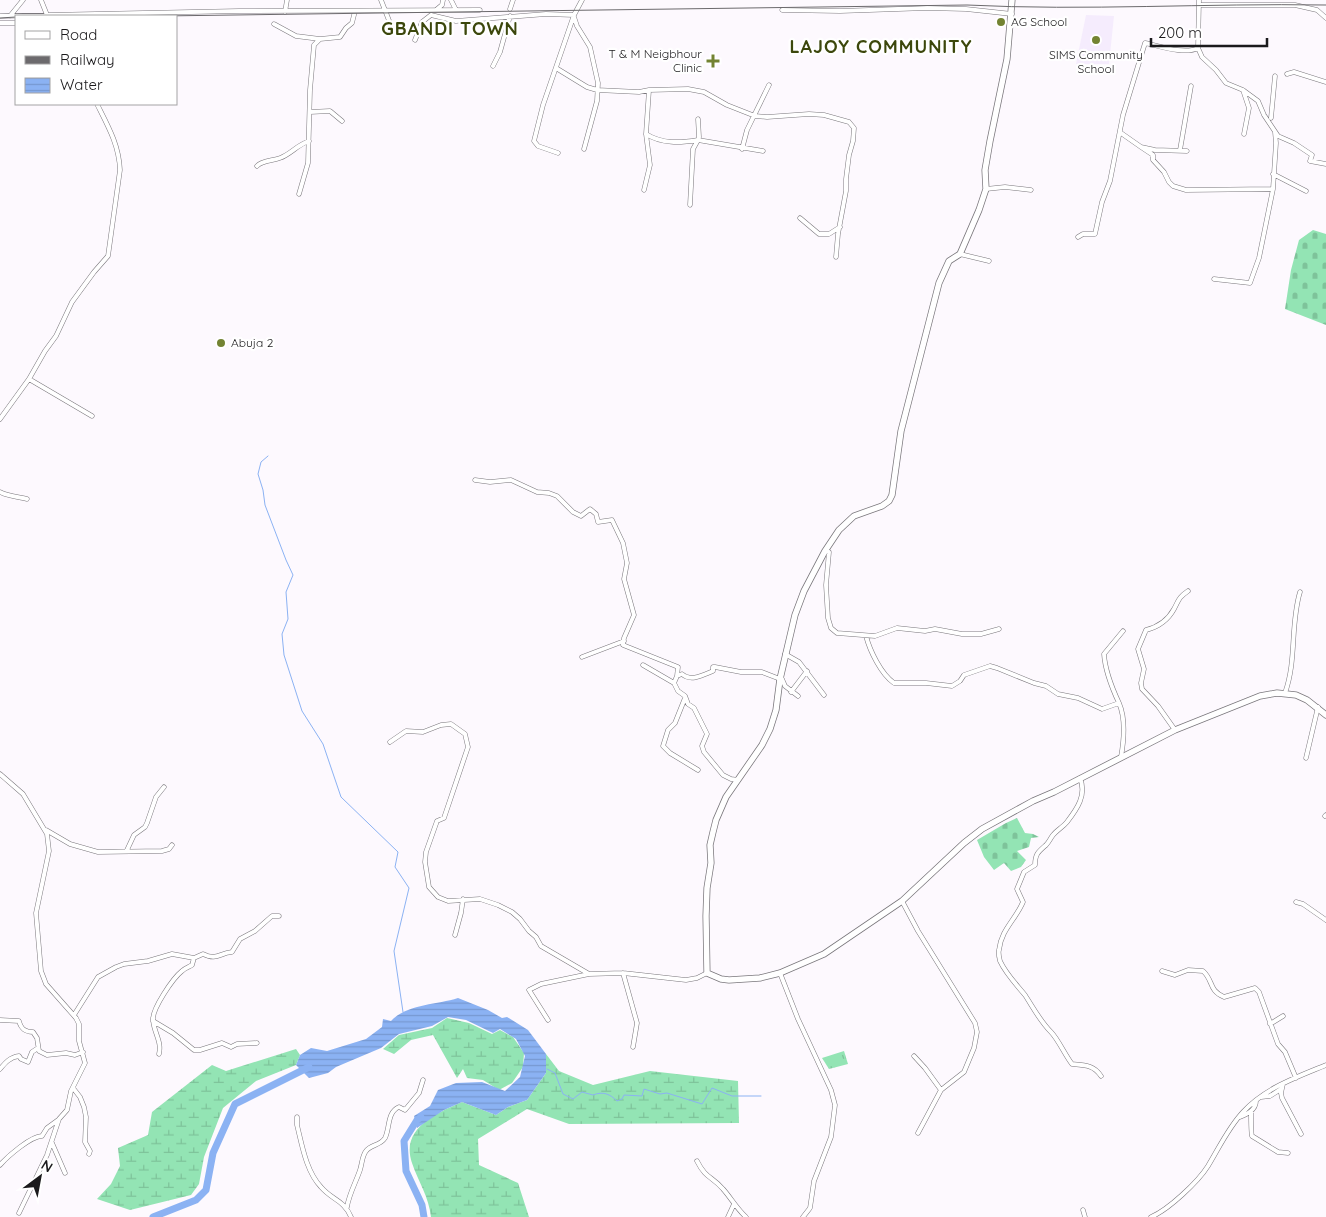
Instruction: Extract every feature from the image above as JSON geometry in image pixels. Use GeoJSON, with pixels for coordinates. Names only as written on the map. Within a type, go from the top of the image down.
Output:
{"type":"FeatureCollection","features":[{"type":"Feature","properties":{"kind":"main road"},"geometry":{"type":"LineString","coordinates":[[1012,0],[1007,59],[985,170],[986,189],[960,254],[949,261],[939,283],[901,431],[892,495],[889,501],[882,506],[865,511],[846,522],[825,551],[804,591],[795,615],[785,654],[776,710],[770,729],[762,745],[726,797],[719,811],[710,845],[711,863],[707,888],[706,916],[707,973],[729,980],[760,978],[780,973],[824,954],[902,901],[964,843],[982,829],[1033,801],[1175,730],[1260,696],[1285,693],[1308,700],[1326,715]]}},
{"type":"Feature","properties":{"kind":"street"},"geometry":{"type":"LineString","coordinates":[[10,16],[23,0]]}},
{"type":"Feature","properties":{"kind":"street"},"geometry":{"type":"LineString","coordinates":[[41,0],[47,15],[480,10]]}},
{"type":"Feature","properties":{"kind":"street"},"geometry":{"type":"LineString","coordinates":[[285,12],[287,0]]}},
{"type":"Feature","properties":{"kind":"street"},"geometry":{"type":"LineString","coordinates":[[380,0],[390,23],[395,27]]}},
{"type":"Feature","properties":{"kind":"street"},"geometry":{"type":"LineString","coordinates":[[414,40],[422,22],[442,5],[443,0]]}},
{"type":"Feature","properties":{"kind":"street"},"geometry":{"type":"LineString","coordinates":[[451,0],[456,10]]}},
{"type":"Feature","properties":{"kind":"street"},"geometry":{"type":"LineString","coordinates":[[510,9],[513,0]]}},
{"type":"Feature","properties":{"kind":"street"},"geometry":{"type":"LineString","coordinates":[[558,153],[538,146],[534,141],[543,105],[574,15],[582,0]]}},
{"type":"Feature","properties":{"kind":"street"},"geometry":{"type":"LineString","coordinates":[[1326,18],[1317,10],[1295,4],[1199,2],[1198,48],[1202,57],[1226,82],[1243,90],[1258,101],[1264,115],[1281,138],[1294,143],[1312,155],[1310,161],[1326,164]]}},
{"type":"Feature","properties":{"kind":"street"},"geometry":{"type":"LineString","coordinates":[[782,10],[840,11],[927,8],[966,9],[1012,14]]}},
{"type":"Feature","properties":{"kind":"street"},"geometry":{"type":"LineString","coordinates":[[274,24],[296,36],[320,39],[340,37],[352,23],[355,11]]}},
{"type":"Feature","properties":{"kind":"street"},"geometry":{"type":"LineString","coordinates":[[431,15],[456,21],[546,14],[574,15]]}},
{"type":"Feature","properties":{"kind":"street"},"geometry":{"type":"LineString","coordinates":[[574,15],[575,23],[591,50],[598,84],[595,110],[584,148]]}},
{"type":"Feature","properties":{"kind":"street"},"geometry":{"type":"LineString","coordinates":[[0,16],[15,16]]}},
{"type":"Feature","properties":{"kind":"street"},"geometry":{"type":"LineString","coordinates":[[493,66],[500,52],[510,16]]}},
{"type":"Feature","properties":{"kind":"street"},"geometry":{"type":"LineString","coordinates":[[0,23],[15,23]]}},
{"type":"Feature","properties":{"kind":"street"},"geometry":{"type":"LineString","coordinates":[[299,194],[308,163],[312,52],[314,45],[320,39]]}},
{"type":"Feature","properties":{"kind":"street"},"geometry":{"type":"LineString","coordinates":[[1078,237],[1083,234],[1095,234],[1102,202],[1110,182],[1123,116],[1145,43],[1181,50],[1193,51],[1198,48]]}},
{"type":"Feature","properties":{"kind":"street"},"geometry":{"type":"LineString","coordinates":[[556,68],[587,87],[598,90],[639,92],[681,88],[695,90],[755,116],[767,118],[824,115],[852,124],[854,128],[853,141],[849,155],[836,256]]}},
{"type":"Feature","properties":{"kind":"street"},"geometry":{"type":"LineString","coordinates":[[1288,74],[1294,72],[1326,82]]}},
{"type":"Feature","properties":{"kind":"street"},"geometry":{"type":"LineString","coordinates":[[1271,118],[1275,76]]}},
{"type":"Feature","properties":{"kind":"street"},"geometry":{"type":"LineString","coordinates":[[742,149],[747,130],[769,85]]}},
{"type":"Feature","properties":{"kind":"street"},"geometry":{"type":"LineString","coordinates":[[1180,150],[1191,86]]}},
{"type":"Feature","properties":{"kind":"street"},"geometry":{"type":"LineString","coordinates":[[644,190],[650,165],[646,134],[649,90]]}},
{"type":"Feature","properties":{"kind":"street"},"geometry":{"type":"LineString","coordinates":[[1243,90],[1249,108],[1244,134]]}},
{"type":"Feature","properties":{"kind":"street"},"geometry":{"type":"LineString","coordinates":[[0,419],[29,379],[56,336],[72,302],[108,256],[120,159],[117,144],[98,105]]}},
{"type":"Feature","properties":{"kind":"street"},"geometry":{"type":"LineString","coordinates":[[310,112],[330,111],[342,121]]}},
{"type":"Feature","properties":{"kind":"street"},"geometry":{"type":"LineString","coordinates":[[690,205],[693,149],[699,137],[698,119]]}},
{"type":"Feature","properties":{"kind":"street"},"geometry":{"type":"LineString","coordinates":[[1214,279],[1250,284],[1259,258],[1273,189],[1276,143],[1274,130]]}},
{"type":"Feature","properties":{"kind":"street"},"geometry":{"type":"LineString","coordinates":[[1121,133],[1153,155],[1153,160],[1173,186],[1186,190],[1273,189]]}},
{"type":"Feature","properties":{"kind":"street"},"geometry":{"type":"LineString","coordinates":[[646,134],[654,139],[679,143],[698,140],[742,149],[763,151]]}},
{"type":"Feature","properties":{"kind":"street"},"geometry":{"type":"LineString","coordinates":[[256,166],[261,162],[269,162],[284,156],[299,144],[309,141]]}},
{"type":"Feature","properties":{"kind":"street"},"geometry":{"type":"LineString","coordinates":[[1141,147],[1154,150],[1187,151]]}},
{"type":"Feature","properties":{"kind":"street"},"geometry":{"type":"LineString","coordinates":[[1273,174],[1306,191]]}},
{"type":"Feature","properties":{"kind":"street"},"geometry":{"type":"LineString","coordinates":[[986,189],[1005,187],[1031,190]]}},
{"type":"Feature","properties":{"kind":"street"},"geometry":{"type":"LineString","coordinates":[[800,218],[819,234],[829,234],[840,228]]}},
{"type":"Feature","properties":{"kind":"street"},"geometry":{"type":"LineString","coordinates":[[960,254],[989,261]]}},
{"type":"Feature","properties":{"kind":"street"},"geometry":{"type":"LineString","coordinates":[[29,379],[92,416]]}},
{"type":"Feature","properties":{"kind":"street"},"geometry":{"type":"LineString","coordinates":[[475,480],[490,482],[511,480],[538,492],[557,496],[573,512],[581,516],[590,509],[596,514],[598,522],[612,520],[623,543],[627,563],[624,579],[634,615],[623,645],[678,667],[674,684]]}},
{"type":"Feature","properties":{"kind":"street"},"geometry":{"type":"LineString","coordinates":[[0,492],[27,499]]}},
{"type":"Feature","properties":{"kind":"street"},"geometry":{"type":"LineString","coordinates":[[825,551],[830,552],[826,585],[830,628],[837,633],[875,636],[897,628],[925,631],[935,629],[962,634],[981,634],[999,629]]}},
{"type":"Feature","properties":{"kind":"street"},"geometry":{"type":"LineString","coordinates":[[1175,730],[1158,706],[1142,689],[1140,683],[1144,670],[1138,649],[1146,630],[1160,625],[1174,609],[1177,600],[1188,591]]}},
{"type":"Feature","properties":{"kind":"street"},"geometry":{"type":"LineString","coordinates":[[1285,693],[1293,664],[1296,609],[1300,592]]}},
{"type":"Feature","properties":{"kind":"street"},"geometry":{"type":"LineString","coordinates":[[1121,757],[1124,732],[1119,703],[1115,698],[1104,664],[1104,654],[1123,631]]}},
{"type":"Feature","properties":{"kind":"street"},"geometry":{"type":"LineString","coordinates":[[866,636],[876,661],[894,683],[926,683],[952,686],[960,681],[964,675],[990,666],[1046,686],[1058,694],[1078,698],[1102,709],[1119,703]]}},
{"type":"Feature","properties":{"kind":"street"},"geometry":{"type":"LineString","coordinates":[[582,657],[624,641]]}},
{"type":"Feature","properties":{"kind":"street"},"geometry":{"type":"LineString","coordinates":[[785,654],[799,662],[824,695]]}},
{"type":"Feature","properties":{"kind":"street"},"geometry":{"type":"LineString","coordinates":[[643,666],[674,684],[688,704],[694,708],[706,734],[702,746],[704,752],[723,775],[738,780]]}},
{"type":"Feature","properties":{"kind":"street"},"geometry":{"type":"LineString","coordinates":[[677,676],[682,674],[690,678],[703,676],[713,671],[715,667],[741,672],[762,672],[781,676],[784,684],[798,696]]}},
{"type":"Feature","properties":{"kind":"street"},"geometry":{"type":"LineString","coordinates":[[792,692],[807,671]]}},
{"type":"Feature","properties":{"kind":"street"},"geometry":{"type":"LineString","coordinates":[[685,698],[675,723],[668,730],[662,746],[698,770]]}},
{"type":"Feature","properties":{"kind":"street"},"geometry":{"type":"LineString","coordinates":[[1306,758],[1318,707]]}},
{"type":"Feature","properties":{"kind":"street"},"geometry":{"type":"LineString","coordinates":[[390,742],[406,731],[423,732],[441,725],[452,724],[465,734],[468,747],[444,818],[437,821],[426,852],[425,862],[429,887],[438,897],[448,901],[480,899],[489,901],[512,912],[536,937],[541,946],[589,974]]}},
{"type":"Feature","properties":{"kind":"street"},"geometry":{"type":"LineString","coordinates":[[0,774],[23,794],[48,832],[76,846],[98,852],[127,850],[162,851],[169,849],[172,845]]}},
{"type":"Feature","properties":{"kind":"street"},"geometry":{"type":"LineString","coordinates":[[1080,778],[1083,786],[1078,807],[1067,822],[1038,851],[1035,865],[1024,872],[1017,889],[1023,902],[1017,915],[1006,926],[1000,942],[999,956],[1016,986],[1023,993],[1046,1029],[1052,1032],[1062,1051],[1072,1064],[1091,1066],[1097,1069],[1101,1076]]}},
{"type":"Feature","properties":{"kind":"street"},"geometry":{"type":"LineString","coordinates":[[127,850],[132,837],[145,827],[156,797],[164,787]]}},
{"type":"Feature","properties":{"kind":"street"},"geometry":{"type":"LineString","coordinates":[[0,1164],[35,1136],[42,1136],[47,1128],[67,1110],[68,1099],[85,1063],[79,1041],[79,1024],[74,1015],[46,984],[41,971],[36,913],[49,845],[43,826]]}},
{"type":"Feature","properties":{"kind":"street"},"geometry":{"type":"LineString","coordinates":[[455,935],[463,899]]}},
{"type":"Feature","properties":{"kind":"street"},"geometry":{"type":"LineString","coordinates":[[902,901],[918,931],[971,1016],[977,1032],[974,1048],[964,1072],[941,1090],[918,1133]]}},
{"type":"Feature","properties":{"kind":"street"},"geometry":{"type":"LineString","coordinates":[[1296,902],[1303,904],[1326,920]]}},
{"type":"Feature","properties":{"kind":"street"},"geometry":{"type":"LineString","coordinates":[[74,1015],[98,978],[116,967],[172,954],[194,958],[202,954],[212,958],[232,952],[240,939],[256,931],[272,916],[279,916]]}},
{"type":"Feature","properties":{"kind":"street"},"geometry":{"type":"LineString","coordinates":[[159,1054],[160,1042],[153,1021],[154,1013],[160,1000],[179,974],[192,965],[194,958]]}},
{"type":"Feature","properties":{"kind":"street"},"geometry":{"type":"LineString","coordinates":[[1162,971],[1175,975],[1188,970],[1202,971],[1208,976],[1214,992],[1224,997],[1255,988],[1259,992],[1278,1044],[1285,1052],[1296,1078]]}},
{"type":"Feature","properties":{"kind":"street"},"geometry":{"type":"LineString","coordinates":[[624,973],[637,1023],[633,1047]]}},
{"type":"Feature","properties":{"kind":"street"},"geometry":{"type":"LineString","coordinates":[[548,1020],[530,990],[541,984],[589,974],[624,973],[686,980],[697,978],[707,973]]}},
{"type":"Feature","properties":{"kind":"street"},"geometry":{"type":"LineString","coordinates":[[780,973],[798,1019],[831,1090],[835,1105],[831,1137],[814,1181],[810,1208],[803,1217]]}},
{"type":"Feature","properties":{"kind":"street"},"geometry":{"type":"LineString","coordinates":[[1270,1024],[1284,1016]]}},
{"type":"Feature","properties":{"kind":"street"},"geometry":{"type":"LineString","coordinates":[[0,1020],[19,1021],[20,1026],[36,1035],[38,1048],[47,1055],[66,1053],[75,1055],[83,1052]]}},
{"type":"Feature","properties":{"kind":"street"},"geometry":{"type":"LineString","coordinates":[[153,1021],[173,1033],[194,1050],[222,1043],[231,1047],[237,1044],[257,1044]]}},
{"type":"Feature","properties":{"kind":"street"},"geometry":{"type":"LineString","coordinates":[[0,1069],[9,1060],[19,1056],[28,1062],[32,1052],[38,1048]]}},
{"type":"Feature","properties":{"kind":"street"},"geometry":{"type":"LineString","coordinates":[[914,1056],[941,1090]]}},
{"type":"Feature","properties":{"kind":"street"},"geometry":{"type":"LineString","coordinates":[[1151,1217],[1173,1203],[1207,1167],[1218,1146],[1244,1110],[1283,1084],[1326,1064]]}},
{"type":"Feature","properties":{"kind":"street"},"geometry":{"type":"LineString","coordinates":[[347,1207],[365,1152],[367,1149],[382,1143],[387,1134],[392,1112],[400,1107],[405,1110],[419,1092],[423,1080]]}},
{"type":"Feature","properties":{"kind":"street"},"geometry":{"type":"LineString","coordinates":[[1283,1084],[1281,1089],[1282,1098],[1301,1134]]}},
{"type":"Feature","properties":{"kind":"street"},"geometry":{"type":"LineString","coordinates":[[73,1088],[80,1097],[84,1107],[86,1117],[85,1142],[90,1151],[89,1154]]}},
{"type":"Feature","properties":{"kind":"street"},"geometry":{"type":"LineString","coordinates":[[1262,1097],[1270,1096],[1281,1089]]}},
{"type":"Feature","properties":{"kind":"street"},"geometry":{"type":"LineString","coordinates":[[1238,1118],[1252,1111],[1257,1104],[1256,1101]]}},
{"type":"Feature","properties":{"kind":"street"},"geometry":{"type":"LineString","coordinates":[[1252,1111],[1250,1132],[1252,1136],[1278,1152],[1288,1153]]}},
{"type":"Feature","properties":{"kind":"street"},"geometry":{"type":"LineString","coordinates":[[297,1117],[296,1124],[309,1171],[320,1187],[347,1207],[351,1217]]}},
{"type":"Feature","properties":{"kind":"street"},"geometry":{"type":"LineString","coordinates":[[18,1212],[47,1155],[59,1119]]}},
{"type":"Feature","properties":{"kind":"street"},"geometry":{"type":"LineString","coordinates":[[52,1143],[65,1173]]}},
{"type":"Feature","properties":{"kind":"street"},"geometry":{"type":"LineString","coordinates":[[698,1161],[705,1175],[722,1187],[746,1217]]}},
{"type":"Feature","properties":{"kind":"street"},"geometry":{"type":"LineString","coordinates":[[728,1217],[734,1204]]}},
{"type":"Feature","properties":{"kind":"street"},"geometry":{"type":"LineString","coordinates":[[1083,1210],[1085,1217]]}},
{"type":"Feature","properties":{"kind":"shaded area","name":"SIMS Community School"},"geometry":{"type":"Polygon","coordinates":[[[1086,15],[1114,16],[1109,64],[1076,64],[1086,15]]]}},
{"type":"Feature","properties":{"kind":"green space"},"geometry":{"type":"Polygon","coordinates":[[[1313,230],[1326,234],[1326,325],[1285,309],[1291,270],[1299,240],[1313,230]]]}},
{"type":"Feature","properties":{"kind":"green space"},"geometry":{"type":"Polygon","coordinates":[[[1017,818],[1025,833],[1039,837],[1031,838],[1029,847],[1017,851],[1026,860],[1021,867],[1011,871],[1004,863],[994,870],[984,857],[977,840],[1017,818]]]}},
{"type":"Feature","properties":{"kind":"green space"},"geometry":{"type":"Polygon","coordinates":[[[447,1018],[469,1023],[492,1034],[500,1030],[513,1037],[524,1053],[523,1067],[512,1083],[499,1090],[483,1080],[467,1078],[463,1069],[457,1078],[433,1035],[411,1040],[394,1054],[383,1049],[399,1035],[432,1028],[447,1018]]]}},
{"type":"Feature","properties":{"kind":"green space"},"geometry":{"type":"Polygon","coordinates":[[[296,1049],[300,1055],[296,1065],[256,1081],[223,1108],[204,1157],[199,1184],[191,1195],[130,1210],[97,1199],[111,1184],[120,1166],[118,1148],[148,1135],[152,1112],[212,1065],[226,1071],[296,1049]]]}},
{"type":"Feature","properties":{"kind":"green space"},"geometry":{"type":"Polygon","coordinates":[[[844,1051],[848,1064],[829,1069],[822,1058],[844,1051]]]}},
{"type":"Feature","properties":{"kind":"green space"},"geometry":{"type":"Polygon","coordinates":[[[546,1054],[559,1071],[593,1085],[650,1071],[738,1081],[739,1123],[569,1124],[527,1109],[478,1139],[479,1165],[518,1183],[529,1217],[431,1217],[428,1203],[412,1163],[411,1140],[416,1131],[432,1117],[462,1102],[496,1115],[508,1107],[527,1100],[546,1073],[546,1054]]]}},
{"type":"Feature","properties":{"kind":"water"},"geometry":{"type":"Polygon","coordinates":[[[458,998],[502,1018],[507,1017],[528,1030],[546,1054],[546,1073],[527,1100],[508,1107],[496,1115],[462,1102],[444,1110],[417,1128],[414,1116],[430,1106],[438,1090],[456,1083],[482,1082],[505,1091],[520,1077],[525,1056],[516,1039],[500,1029],[493,1033],[466,1020],[448,1017],[432,1026],[399,1034],[381,1048],[336,1067],[328,1073],[309,1078],[296,1065],[300,1055],[311,1048],[327,1051],[366,1039],[382,1027],[383,1019],[391,1021],[398,1015],[413,1008],[458,998]]]}},
{"type":"Feature","properties":{"kind":"waterway"},"geometry":{"type":"LineString","coordinates":[[268,456],[261,462],[258,474],[265,505],[293,575],[286,592],[288,619],[282,634],[284,655],[302,711],[323,744],[341,797],[398,852],[395,867],[409,888],[394,951],[403,1012]]}},
{"type":"Feature","properties":{"kind":"waterway"},"geometry":{"type":"LineString","coordinates":[[153,1217],[196,1200],[206,1190],[213,1153],[235,1104],[309,1067]]}},
{"type":"Feature","properties":{"kind":"waterway"},"geometry":{"type":"LineString","coordinates":[[547,1069],[555,1073],[563,1094],[573,1099],[582,1092],[593,1095],[606,1094],[617,1101],[622,1099],[624,1095],[642,1096],[644,1089],[660,1094],[667,1093],[702,1104],[712,1088],[732,1096],[761,1096]]}},
{"type":"Feature","properties":{"kind":"waterway"},"geometry":{"type":"LineString","coordinates":[[421,1117],[417,1120],[404,1141],[406,1171],[422,1205],[424,1217]]}},
{"type":"Feature","properties":{"kind":"railway"},"geometry":{"type":"LineString","coordinates":[[178,16],[967,5],[1012,7],[1326,5]]}},
{"type":"Feature","properties":{"kind":"railway"},"geometry":{"type":"LineString","coordinates":[[0,18],[15,17]]}},
{"type":"Feature","properties":{"kind":"place","name":"AG School"},"geometry":{"type":"Point","coordinates":[1001,22]}},
{"type":"Feature","properties":{"kind":"place","name":"SIMS Community School"},"geometry":{"type":"Point","coordinates":[1096,40]}},
{"type":"Feature","properties":{"kind":"place","name":"T & M Neigbhour Clinic"},"geometry":{"type":"Point","coordinates":[713,61]}},
{"type":"Feature","properties":{"kind":"place","name":"Abuja 2"},"geometry":{"type":"Point","coordinates":[221,343]}},
{"type":"Feature","properties":{"kind":"district","name":"GBANDI TOWN"},"geometry":{"type":"Point","coordinates":[450,29]}},
{"type":"Feature","properties":{"kind":"district","name":"LAJOY COMMUNITY"},"geometry":{"type":"Point","coordinates":[881,47]}}]}
